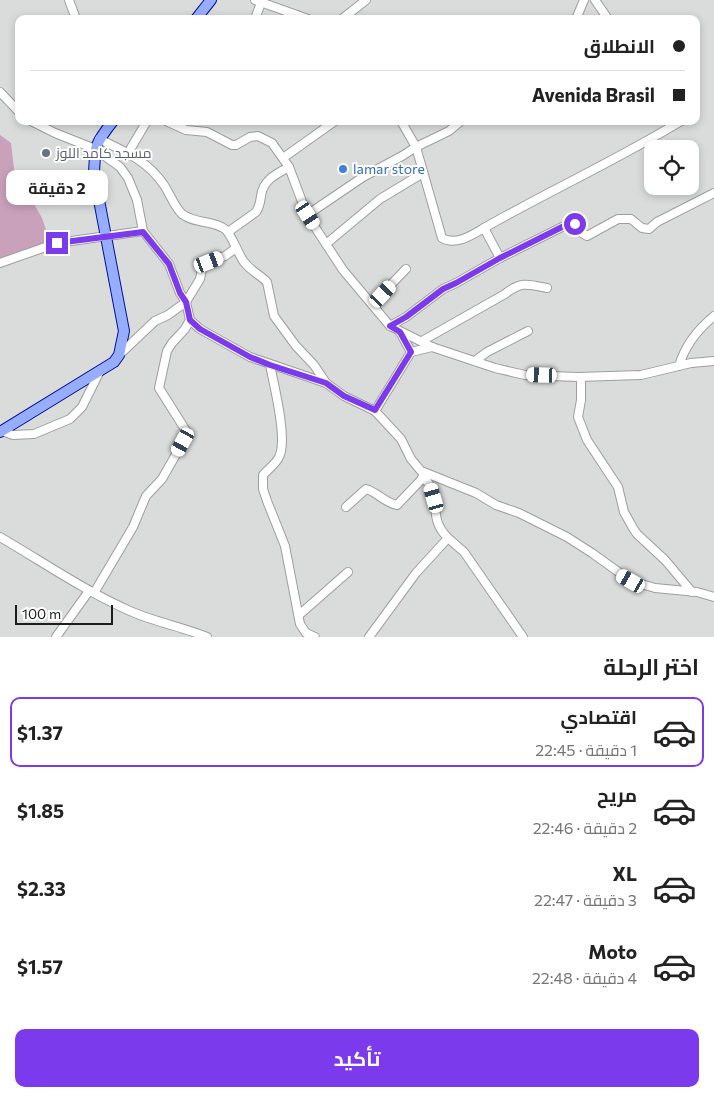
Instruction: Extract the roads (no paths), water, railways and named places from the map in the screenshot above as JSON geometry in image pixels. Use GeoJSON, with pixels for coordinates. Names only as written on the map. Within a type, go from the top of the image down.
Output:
{"type":"FeatureCollection","features":[{"type":"Feature","properties":{"kind":"main road"},"geometry":{"type":"LineString","coordinates":[[199,15],[211,0]]}},
{"type":"Feature","properties":{"kind":"main road"},"geometry":{"type":"LineString","coordinates":[[1,431],[114,362],[119,355],[124,331],[94,174],[97,144],[110,125]]}},
{"type":"Feature","properties":{"kind":"street"},"geometry":{"type":"LineString","coordinates":[[69,0],[75,15]]}},
{"type":"Feature","properties":{"kind":"street"},"geometry":{"type":"LineString","coordinates":[[347,15],[366,0]]}},
{"type":"Feature","properties":{"kind":"street"},"geometry":{"type":"LineString","coordinates":[[595,0],[605,15]]}},
{"type":"Feature","properties":{"kind":"street"},"geometry":{"type":"LineString","coordinates":[[257,15],[263,1],[298,15]]}},
{"type":"Feature","properties":{"kind":"street"},"geometry":{"type":"LineString","coordinates":[[577,15],[582,1]]}},
{"type":"Feature","properties":{"kind":"street"},"geometry":{"type":"LineString","coordinates":[[0,92],[15,108]]}},
{"type":"Feature","properties":{"kind":"street"},"geometry":{"type":"LineString","coordinates":[[38,125],[55,134],[128,153],[147,165],[156,174],[183,214],[192,219],[213,224],[228,232],[249,268],[267,282],[274,316],[296,346],[314,365],[326,383]]}},
{"type":"Feature","properties":{"kind":"street"},"geometry":{"type":"LineString","coordinates":[[128,153],[145,125]]}},
{"type":"Feature","properties":{"kind":"street"},"geometry":{"type":"LineString","coordinates":[[175,125],[186,130],[207,132],[232,145],[236,145],[250,137],[258,136],[272,144],[289,167],[308,215],[343,270],[390,326],[432,347],[525,375],[581,377],[640,375],[679,366],[714,361]]}},
{"type":"Feature","properties":{"kind":"street"},"geometry":{"type":"LineString","coordinates":[[283,158],[329,125]]}},
{"type":"Feature","properties":{"kind":"street"},"geometry":{"type":"LineString","coordinates":[[403,125],[416,147],[438,228],[443,239],[448,241],[468,237],[534,200],[615,159],[674,125]]}},
{"type":"Feature","properties":{"kind":"street"},"geometry":{"type":"LineString","coordinates":[[308,215],[363,177],[449,131],[456,125]]}},
{"type":"Feature","properties":{"kind":"street"},"geometry":{"type":"LineString","coordinates":[[97,144],[128,178],[137,200],[143,232],[169,264],[180,293],[186,302],[190,320],[200,329],[250,357],[326,383],[344,396],[375,410],[401,439],[411,459],[430,486],[434,498],[437,525],[464,552],[522,637]]}},
{"type":"Feature","properties":{"kind":"street"},"geometry":{"type":"LineString","coordinates":[[228,232],[260,208],[261,193],[265,184],[273,176],[289,167]]}},
{"type":"Feature","properties":{"kind":"street"},"geometry":{"type":"LineString","coordinates":[[326,244],[380,199],[424,173]]}},
{"type":"Feature","properties":{"kind":"street"},"geometry":{"type":"LineString","coordinates":[[390,326],[406,317],[443,289],[500,258],[570,224],[575,224],[582,233],[588,236],[618,219],[631,219],[642,228],[649,229],[657,222],[714,192]]}},
{"type":"Feature","properties":{"kind":"street"},"geometry":{"type":"LineString","coordinates":[[484,228],[500,258]]}},
{"type":"Feature","properties":{"kind":"street"},"geometry":{"type":"LineString","coordinates":[[0,263],[57,243],[143,232]]}},
{"type":"Feature","properties":{"kind":"street"},"geometry":{"type":"LineString","coordinates":[[119,355],[155,321],[168,315],[186,302],[200,280],[202,269],[209,262],[225,256],[236,248]]}},
{"type":"Feature","properties":{"kind":"street"},"geometry":{"type":"LineString","coordinates":[[372,304],[406,269]]}},
{"type":"Feature","properties":{"kind":"street"},"geometry":{"type":"LineString","coordinates":[[422,341],[520,284],[547,288]]}},
{"type":"Feature","properties":{"kind":"street"},"geometry":{"type":"LineString","coordinates":[[679,366],[690,340],[714,316]]}},
{"type":"Feature","properties":{"kind":"street"},"geometry":{"type":"LineString","coordinates":[[56,637],[91,592],[133,527],[146,496],[162,479],[183,442],[186,431],[159,388],[167,351],[190,320]]}},
{"type":"Feature","properties":{"kind":"street"},"geometry":{"type":"LineString","coordinates":[[475,361],[487,352],[528,331]]}},
{"type":"Feature","properties":{"kind":"street"},"geometry":{"type":"LineString","coordinates":[[400,332],[411,352]]}},
{"type":"Feature","properties":{"kind":"street"},"geometry":{"type":"LineString","coordinates":[[375,410],[411,352],[432,347]]}},
{"type":"Feature","properties":{"kind":"street"},"geometry":{"type":"LineString","coordinates":[[270,365],[276,392],[282,442],[278,458],[264,475],[263,489],[266,501],[285,546],[300,624],[306,632],[315,637]]}},
{"type":"Feature","properties":{"kind":"street"},"geometry":{"type":"LineString","coordinates":[[1,431],[13,435],[34,434],[70,419],[82,407],[100,371]]}},
{"type":"Feature","properties":{"kind":"street"},"geometry":{"type":"LineString","coordinates":[[581,377],[581,400],[578,417],[587,440],[618,487],[624,512],[637,534],[665,560],[692,592]]}},
{"type":"Feature","properties":{"kind":"street"},"geometry":{"type":"LineString","coordinates":[[424,475],[476,493],[496,505],[519,513],[567,537],[638,584],[668,590],[706,594],[714,597]]}},
{"type":"Feature","properties":{"kind":"street"},"geometry":{"type":"LineString","coordinates":[[346,507],[366,489],[397,505],[424,475]]}},
{"type":"Feature","properties":{"kind":"street"},"geometry":{"type":"LineString","coordinates":[[0,537],[91,592],[131,612],[207,637]]}},
{"type":"Feature","properties":{"kind":"street"},"geometry":{"type":"LineString","coordinates":[[369,637],[406,585],[448,538]]}},
{"type":"Feature","properties":{"kind":"street"},"geometry":{"type":"LineString","coordinates":[[299,615],[348,572]]}},
{"type":"Feature","properties":{"kind":"place","name":"مسجد كامد اللوز"},"geometry":{"type":"Point","coordinates":[46,153]}},
{"type":"Feature","properties":{"kind":"place","name":"lamar store"},"geometry":{"type":"Point","coordinates":[343,169]}}]}
